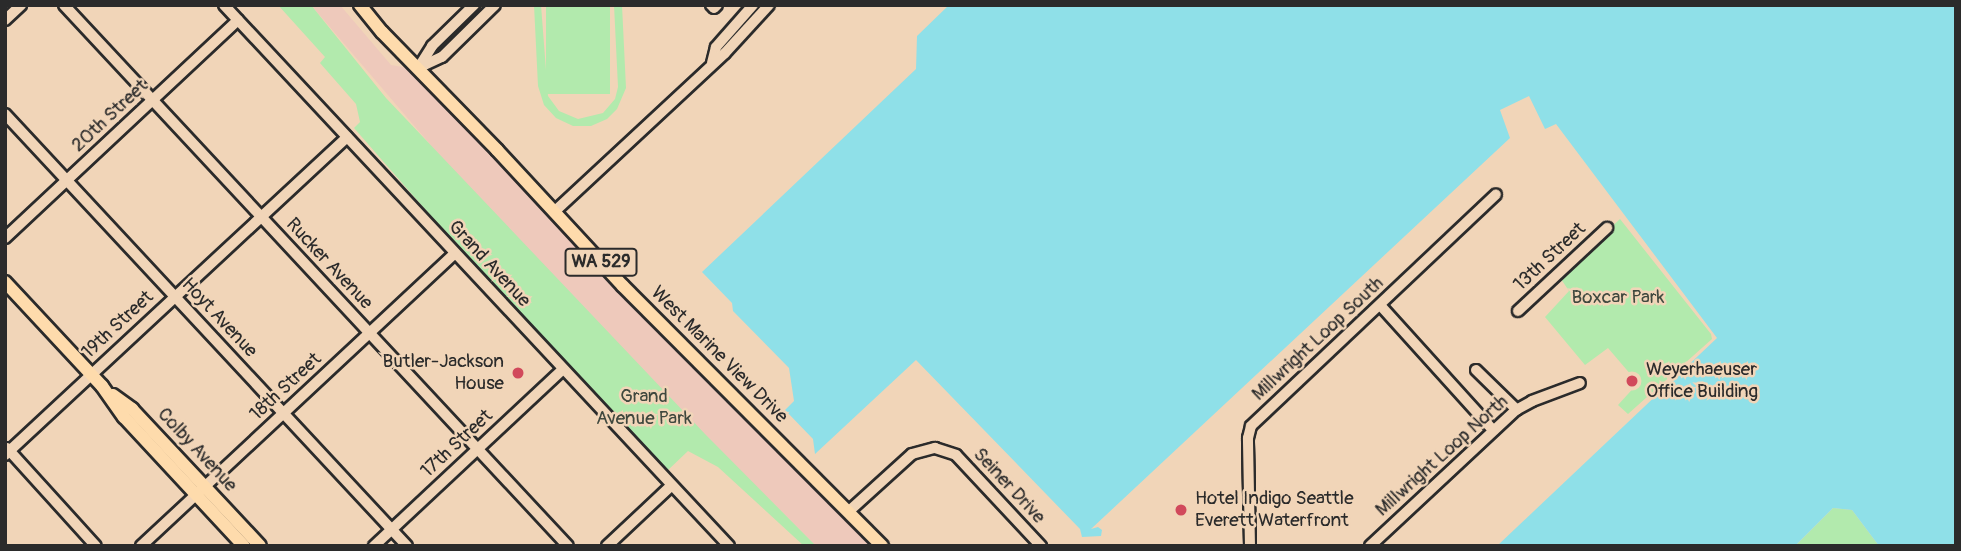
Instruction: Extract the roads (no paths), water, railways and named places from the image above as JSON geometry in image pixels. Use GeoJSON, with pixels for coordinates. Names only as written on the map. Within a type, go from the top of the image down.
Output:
{"type":"FeatureCollection","features":[{"type":"Feature","properties":{"kind":"main road","name":"West Marine View Drive"},"geometry":{"type":"LineString","coordinates":[[360,5],[623,286],[881,546]]}},
{"type":"Feature","properties":{"kind":"main road","name":"Colby Avenue"},"geometry":{"type":"LineString","coordinates":[[5,282],[102,386],[124,417],[260,546]]}},
{"type":"Feature","properties":{"kind":"main road","name":"Colby Avenue"},"geometry":{"type":"LineString","coordinates":[[200,491],[244,546]]}},
{"type":"Feature","properties":{"kind":"street"},"geometry":{"type":"LineString","coordinates":[[5,20],[21,5]]}},
{"type":"Feature","properties":{"kind":"street","name":"Rucker Avenue"},"geometry":{"type":"LineString","coordinates":[[64,5],[568,546]]}},
{"type":"Feature","properties":{"kind":"street","name":"Grand Avenue"},"geometry":{"type":"LineString","coordinates":[[224,5],[729,546]]}},
{"type":"Feature","properties":{"kind":"street"},"geometry":{"type":"LineString","coordinates":[[418,68],[432,46],[474,5]]}},
{"type":"Feature","properties":{"kind":"street"},"geometry":{"type":"LineString","coordinates":[[418,68],[442,57],[495,5]]}},
{"type":"Feature","properties":{"kind":"street"},"geometry":{"type":"LineString","coordinates":[[482,19],[488,18],[504,5]]}},
{"type":"Feature","properties":{"kind":"street"},"geometry":{"type":"LineString","coordinates":[[711,5],[714,8],[717,5]]}},
{"type":"Feature","properties":{"kind":"street"},"geometry":{"type":"LineString","coordinates":[[712,64],[716,47],[753,5]]}},
{"type":"Feature","properties":{"kind":"street"},"geometry":{"type":"LineString","coordinates":[[554,212],[712,64],[769,5]]}},
{"type":"Feature","properties":{"kind":"street","name":"20th Street"},"geometry":{"type":"LineString","coordinates":[[5,237],[238,20]]}},
{"type":"Feature","properties":{"kind":"street","name":"Hoyt Avenue"},"geometry":{"type":"LineString","coordinates":[[5,114],[407,546]]}},
{"type":"Feature","properties":{"kind":"street","name":"19th Street"},"geometry":{"type":"LineString","coordinates":[[7,450],[347,137]]}},
{"type":"Feature","properties":{"kind":"street","name":"Millwright Loop South"},"geometry":{"type":"LineString","coordinates":[[1250,546],[1248,438],[1251,426],[1496,194]]}},
{"type":"Feature","properties":{"kind":"street","name":"13th Street"},"geometry":{"type":"LineString","coordinates":[[1518,311],[1606,229]]}},
{"type":"Feature","properties":{"kind":"street","name":"18th Street"},"geometry":{"type":"LineString","coordinates":[[141,546],[455,253]]}},
{"type":"Feature","properties":{"kind":"street"},"geometry":{"type":"LineString","coordinates":[[1380,305],[1493,430]]}},
{"type":"Feature","properties":{"kind":"street","name":"17th Street"},"geometry":{"type":"LineString","coordinates":[[374,546],[563,369]]}},
{"type":"Feature","properties":{"kind":"street"},"geometry":{"type":"LineString","coordinates":[[1476,370],[1517,410]]}},
{"type":"Feature","properties":{"kind":"street","name":"Millwright Loop North"},"geometry":{"type":"LineString","coordinates":[[1370,546],[1517,410],[1532,401],[1580,383]]}},
{"type":"Feature","properties":{"kind":"street","name":"Seiner Drive"},"geometry":{"type":"LineString","coordinates":[[848,512],[912,454],[935,448],[956,455],[1041,546]]}},
{"type":"Feature","properties":{"kind":"street"},"geometry":{"type":"LineString","coordinates":[[7,450],[96,546]]}},
{"type":"Feature","properties":{"kind":"street"},"geometry":{"type":"LineString","coordinates":[[607,546],[671,486]]}},
{"type":"Feature","properties":{"kind":"water"},"geometry":{"type":"Polygon","coordinates":[[[949,5],[1956,5],[1956,546],[1879,546],[1852,510],[1833,508],[1795,546],[1497,546],[1717,338],[1556,124],[1545,129],[1529,96],[1500,110],[1510,138],[1091,529],[1098,527],[1102,530],[1101,536],[1082,537],[1080,529],[916,360],[815,454],[813,439],[785,410],[794,401],[789,368],[733,311],[732,303],[702,272],[916,69],[917,36],[949,5]]]}},
{"type":"Feature","properties":{"kind":"place","name":"Butler-Jackson House"},"geometry":{"type":"Point","coordinates":[518,373]}},
{"type":"Feature","properties":{"kind":"place","name":"Weyerhaeuser Office Building"},"geometry":{"type":"Point","coordinates":[1632,381]}},
{"type":"Feature","properties":{"kind":"place","name":"Hotel Indigo Seattle Everett Waterfront"},"geometry":{"type":"Point","coordinates":[1181,510]}},
{"type":"Feature","properties":{"kind":"park label","name":"Boxcar Park"},"geometry":{"type":"Point","coordinates":[1618,298]}},
{"type":"Feature","properties":{"kind":"park label","name":"Grand Avenue Park"},"geometry":{"type":"Point","coordinates":[644,408]}}]}
